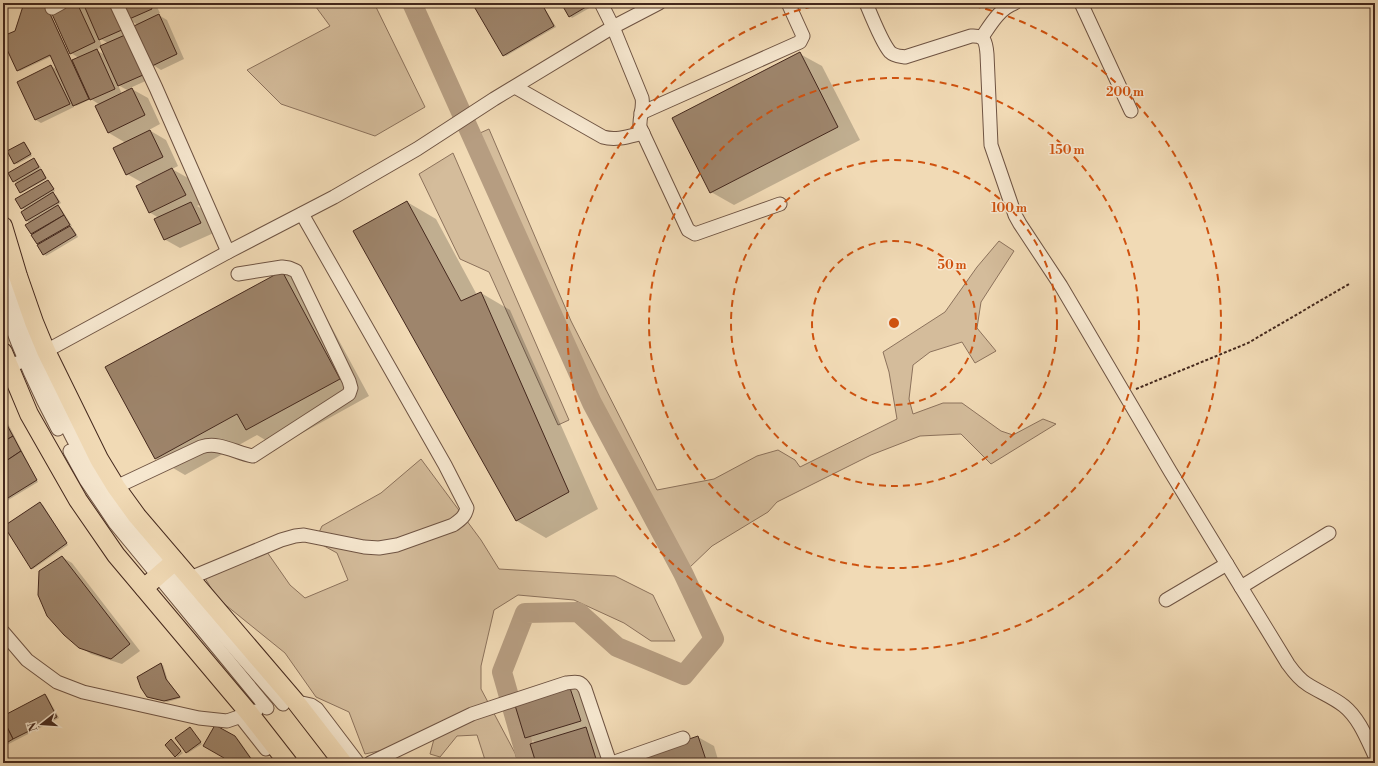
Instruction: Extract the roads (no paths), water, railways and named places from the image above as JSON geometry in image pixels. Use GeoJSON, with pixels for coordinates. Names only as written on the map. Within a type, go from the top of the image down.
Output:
{"type":"FeatureCollection","features":[{"type":"Feature","properties":{"kind":"highway"},"geometry":{"type":"LineString","coordinates":[[3,226],[29,309],[35,356],[116,487],[137,516],[167,569],[190,578],[289,702],[343,763]]}},
{"type":"Feature","properties":{"kind":"highway"},"geometry":{"type":"LineString","coordinates":[[6,360],[29,414],[78,500],[116,555],[144,588],[244,715],[288,763]]}},
{"type":"Feature","properties":{"kind":"highway"},"geometry":{"type":"LineString","coordinates":[[144,588],[167,569]]}},
{"type":"Feature","properties":{"kind":"street"},"geometry":{"type":"LineString","coordinates":[[116,3],[156,88],[228,252]]}},
{"type":"Feature","properties":{"kind":"street"},"geometry":{"type":"LineString","coordinates":[[601,3],[613,27],[642,98],[643,104],[639,121],[640,127],[685,225],[692,233],[695,234],[780,204]]}},
{"type":"Feature","properties":{"kind":"street"},"geometry":{"type":"LineString","coordinates":[[6,360],[35,356],[228,252],[334,197],[417,149],[494,99],[613,27],[659,3]]}},
{"type":"Feature","properties":{"kind":"street"},"geometry":{"type":"LineString","coordinates":[[641,113],[800,42],[803,36],[788,3]]}},
{"type":"Feature","properties":{"kind":"street"},"geometry":{"type":"LineString","coordinates":[[866,3],[885,45],[890,53],[896,56],[905,57],[971,36],[982,37]]}},
{"type":"Feature","properties":{"kind":"street"},"geometry":{"type":"LineString","coordinates":[[982,37],[1002,11],[1015,3]]}},
{"type":"Feature","properties":{"kind":"street"},"geometry":{"type":"LineString","coordinates":[[1081,3],[1131,111]]}},
{"type":"Feature","properties":{"kind":"street"},"geometry":{"type":"LineString","coordinates":[[982,37],[985,41],[987,54],[990,145],[1015,215],[1061,286],[1124,394],[1288,664],[1307,684],[1344,706],[1351,713],[1358,722],[1375,756]]}},
{"type":"Feature","properties":{"kind":"street"},"geometry":{"type":"LineString","coordinates":[[515,87],[603,137],[609,139],[643,133]]}},
{"type":"Feature","properties":{"kind":"street"},"geometry":{"type":"LineString","coordinates":[[190,578],[281,540],[295,536],[304,535],[364,547],[379,548],[397,545],[453,525],[460,521],[465,515],[467,508],[445,465],[302,214]]}},
{"type":"Feature","properties":{"kind":"street"},"geometry":{"type":"LineString","coordinates":[[116,487],[208,444],[253,456],[349,394],[351,388],[349,380],[296,271],[282,267],[238,274]]}},
{"type":"Feature","properties":{"kind":"street"},"geometry":{"type":"LineString","coordinates":[[3,270],[35,356],[45,403],[86,480],[115,523],[167,569],[289,702]]}},
{"type":"Feature","properties":{"kind":"street"},"geometry":{"type":"LineString","coordinates":[[3,303],[10,325],[35,356]]}},
{"type":"Feature","properties":{"kind":"street"},"geometry":{"type":"LineString","coordinates":[[1241,587],[1329,533]]}},
{"type":"Feature","properties":{"kind":"street"},"geometry":{"type":"LineString","coordinates":[[1166,600],[1227,564]]}},
{"type":"Feature","properties":{"kind":"street"},"geometry":{"type":"LineString","coordinates":[[167,569],[268,708]]}},
{"type":"Feature","properties":{"kind":"street"},"geometry":{"type":"LineString","coordinates":[[3,632],[27,660],[57,682],[83,692],[199,718],[227,721],[289,702],[311,705],[317,709],[358,763]]}},
{"type":"Feature","properties":{"kind":"street"},"geometry":{"type":"LineString","coordinates":[[370,763],[472,714],[566,683],[577,682],[582,684],[586,689],[611,763],[683,738]]}},
{"type":"Feature","properties":{"kind":"street"},"geometry":{"type":"LineString","coordinates":[[244,715],[277,763]]}},
{"type":"Feature","properties":{"kind":"waterway"},"geometry":{"type":"LineString","coordinates":[[412,3],[592,403],[683,573],[714,639],[684,675],[617,647],[578,612],[525,613],[502,672],[528,763]]}}]}
